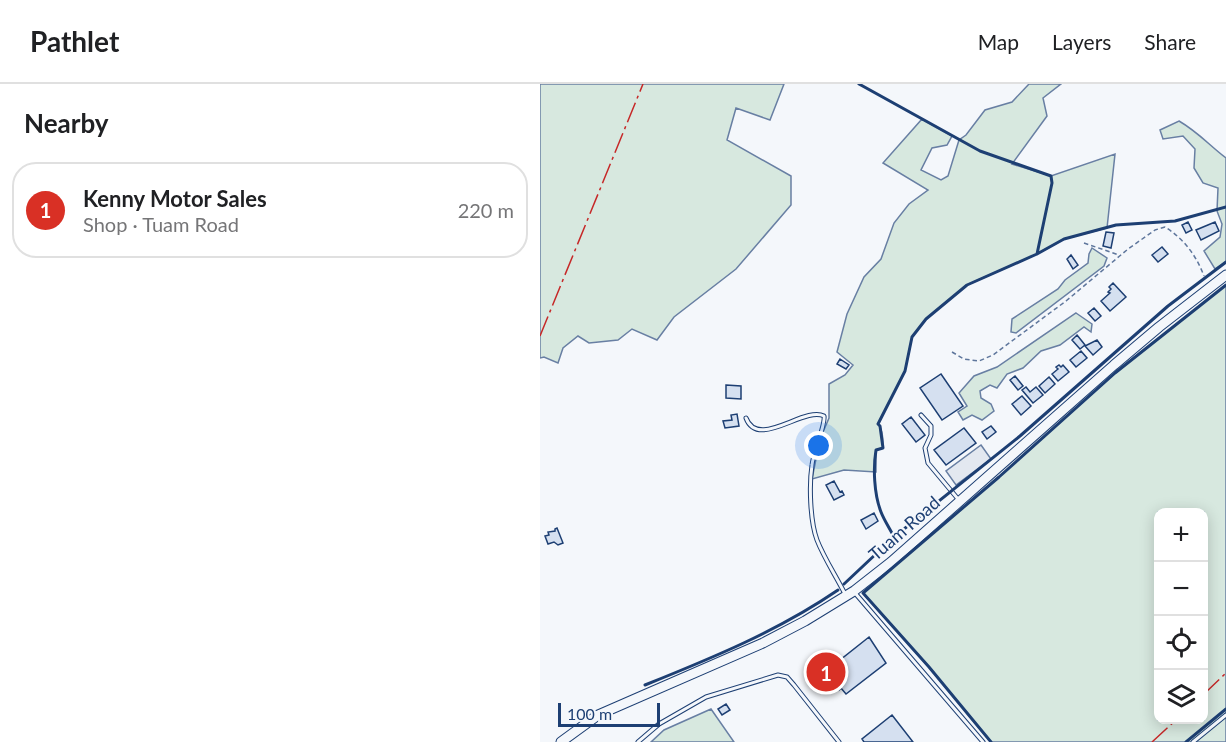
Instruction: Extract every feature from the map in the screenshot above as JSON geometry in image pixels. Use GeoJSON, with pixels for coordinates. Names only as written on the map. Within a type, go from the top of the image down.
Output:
{"type":"FeatureCollection","features":[{"type":"Feature","properties":{"kind":"main road","name":"Tuam Road"},"geometry":{"type":"LineString","coordinates":[[563,742],[598,716],[763,643],[805,621],[850,593],[891,562],[1150,334],[1226,275]]}},
{"type":"Feature","properties":{"kind":"lane"},"geometry":{"type":"LineString","coordinates":[[746,418],[748,423],[756,429],[766,429],[813,414],[824,416],[825,420],[816,444],[810,482],[814,531],[817,541],[850,593],[983,742]]}},
{"type":"Feature","properties":{"kind":"lane"},"geometry":{"type":"LineString","coordinates":[[921,415],[931,426],[931,435],[925,448],[928,463],[960,501]]}},
{"type":"Feature","properties":{"kind":"lane"},"geometry":{"type":"LineString","coordinates":[[638,742],[659,724],[706,697],[778,675],[786,677],[794,685],[839,742]]}},
{"type":"Feature","properties":{"kind":"lane"},"geometry":{"type":"LineString","coordinates":[[1193,742],[1226,715]]}},
{"type":"Feature","properties":{"kind":"path"},"geometry":{"type":"LineString","coordinates":[[952,352],[964,359],[979,361],[993,355],[1066,302],[1120,255],[1155,230],[1166,227],[1177,235],[1190,249],[1204,276]]}},
{"type":"Feature","properties":{"kind":"path"},"geometry":{"type":"LineString","coordinates":[[1084,243],[1120,255]]}},
{"type":"Feature","properties":{"kind":"shaded area"},"geometry":{"type":"Polygon","coordinates":[[[540,84],[784,84],[770,120],[736,108],[727,140],[791,176],[791,205],[736,269],[674,317],[657,340],[632,329],[618,340],[589,343],[578,336],[563,348],[558,363],[544,357],[540,358],[540,84]]]}},
{"type":"Feature","properties":{"kind":"shaded area"},"geometry":{"type":"Polygon","coordinates":[[[1029,84],[1061,84],[1043,98],[1047,116],[1012,164],[1051,176],[1115,154],[1107,228],[1064,239],[1037,254],[967,285],[926,319],[912,337],[905,371],[878,424],[882,432],[883,448],[876,450],[876,472],[844,470],[812,479],[820,439],[829,418],[829,384],[845,375],[853,365],[837,352],[847,314],[864,277],[881,259],[894,223],[909,204],[928,190],[883,163],[922,119],[952,136],[947,145],[932,148],[921,170],[941,180],[948,176],[959,140],[966,135],[985,110],[1012,102],[1029,84]]]}},
{"type":"Feature","properties":{"kind":"shaded area"},"geometry":{"type":"Polygon","coordinates":[[[1179,121],[1226,158],[1226,262],[1215,269],[1204,251],[1220,237],[1222,224],[1217,211],[1218,188],[1203,183],[1194,168],[1195,149],[1183,136],[1163,139],[1160,130],[1179,121]]]}},
{"type":"Feature","properties":{"kind":"shaded area"},"geometry":{"type":"Polygon","coordinates":[[[1092,248],[1107,258],[1104,266],[1016,333],[1011,332],[1012,319],[1058,289],[1065,280],[1088,263],[1092,248]]]}},
{"type":"Feature","properties":{"kind":"shaded area"},"geometry":{"type":"Polygon","coordinates":[[[1226,285],[1226,742],[991,742],[929,667],[863,593],[999,477],[1115,373],[1226,285]]]}},
{"type":"Feature","properties":{"kind":"shaded area"},"geometry":{"type":"Polygon","coordinates":[[[1076,313],[1092,324],[1091,332],[1084,327],[1060,345],[1041,351],[1023,368],[1007,374],[997,388],[990,385],[980,391],[981,398],[991,404],[994,411],[982,420],[972,415],[963,420],[958,412],[967,406],[959,393],[974,376],[997,367],[1076,313]]]}},
{"type":"Feature","properties":{"kind":"shaded area"},"geometry":{"type":"Polygon","coordinates":[[[981,445],[991,459],[956,485],[946,471],[981,445]]]}},
{"type":"Feature","properties":{"kind":"shaded area"},"geometry":{"type":"Polygon","coordinates":[[[711,709],[734,742],[651,742],[664,730],[711,709]]]}},
{"type":"Feature","properties":{"kind":"building"},"geometry":{"type":"Polygon","coordinates":[[[1188,222],[1192,230],[1186,233],[1182,225],[1188,222]]]}},
{"type":"Feature","properties":{"kind":"building"},"geometry":{"type":"Polygon","coordinates":[[[1215,222],[1219,231],[1201,240],[1196,230],[1215,222]]]}},
{"type":"Feature","properties":{"kind":"building"},"geometry":{"type":"Polygon","coordinates":[[[1106,232],[1114,233],[1111,248],[1103,246],[1106,232]]]}},
{"type":"Feature","properties":{"kind":"building"},"geometry":{"type":"Polygon","coordinates":[[[1162,247],[1168,254],[1158,262],[1152,255],[1162,247]]]}},
{"type":"Feature","properties":{"kind":"building"},"geometry":{"type":"Polygon","coordinates":[[[1071,255],[1078,265],[1073,269],[1067,259],[1071,255]]]}},
{"type":"Feature","properties":{"kind":"building"},"geometry":{"type":"Polygon","coordinates":[[[1113,283],[1126,297],[1110,311],[1101,301],[1110,293],[1108,292],[1111,289],[1109,287],[1113,283]]]}},
{"type":"Feature","properties":{"kind":"building"},"geometry":{"type":"Polygon","coordinates":[[[1094,308],[1101,316],[1095,321],[1088,313],[1094,308]]]}},
{"type":"Feature","properties":{"kind":"building"},"geometry":{"type":"Polygon","coordinates":[[[1077,335],[1085,345],[1080,349],[1072,340],[1077,335]]]}},
{"type":"Feature","properties":{"kind":"building"},"geometry":{"type":"Polygon","coordinates":[[[1097,340],[1102,347],[1093,355],[1085,346],[1097,340]]]}},
{"type":"Feature","properties":{"kind":"building"},"geometry":{"type":"Polygon","coordinates":[[[1081,351],[1087,358],[1076,367],[1070,360],[1081,351]]]}},
{"type":"Feature","properties":{"kind":"building"},"geometry":{"type":"Polygon","coordinates":[[[840,359],[849,365],[846,369],[837,364],[840,359]]]}},
{"type":"Feature","properties":{"kind":"building"},"geometry":{"type":"Polygon","coordinates":[[[1059,365],[1061,367],[1063,365],[1069,372],[1058,381],[1052,374],[1059,365]]]}},
{"type":"Feature","properties":{"kind":"building"},"geometry":{"type":"Polygon","coordinates":[[[941,374],[963,406],[942,420],[920,388],[941,374]]]}},
{"type":"Feature","properties":{"kind":"building"},"geometry":{"type":"Polygon","coordinates":[[[1015,376],[1023,386],[1018,390],[1010,380],[1015,376]]]}},
{"type":"Feature","properties":{"kind":"building"},"geometry":{"type":"Polygon","coordinates":[[[1049,377],[1055,384],[1045,393],[1039,386],[1049,377]]]}},
{"type":"Feature","properties":{"kind":"building"},"geometry":{"type":"Polygon","coordinates":[[[726,385],[741,386],[741,399],[726,398],[726,385]]]}},
{"type":"Feature","properties":{"kind":"building"},"geometry":{"type":"Polygon","coordinates":[[[1026,387],[1030,392],[1036,387],[1043,395],[1033,403],[1022,390],[1026,387]]]}},
{"type":"Feature","properties":{"kind":"building"},"geometry":{"type":"Polygon","coordinates":[[[1022,396],[1031,406],[1021,415],[1012,404],[1022,396]]]}},
{"type":"Feature","properties":{"kind":"building"},"geometry":{"type":"Polygon","coordinates":[[[737,414],[739,426],[725,428],[723,421],[732,420],[731,415],[737,414]]]}},
{"type":"Feature","properties":{"kind":"building"},"geometry":{"type":"Polygon","coordinates":[[[911,417],[925,435],[916,442],[902,424],[911,417]]]}},
{"type":"Feature","properties":{"kind":"building"},"geometry":{"type":"Polygon","coordinates":[[[991,426],[996,432],[987,439],[982,432],[991,426]]]}},
{"type":"Feature","properties":{"kind":"building"},"geometry":{"type":"Polygon","coordinates":[[[964,428],[976,443],[946,465],[934,450],[964,428]]]}},
{"type":"Feature","properties":{"kind":"building"},"geometry":{"type":"Polygon","coordinates":[[[834,481],[844,495],[834,500],[826,485],[834,481]]]}},
{"type":"Feature","properties":{"kind":"building"},"geometry":{"type":"Polygon","coordinates":[[[874,513],[878,521],[866,529],[861,520],[874,513]]]}},
{"type":"Feature","properties":{"kind":"building"},"geometry":{"type":"Polygon","coordinates":[[[557,528],[563,543],[548,544],[545,536],[557,528]]]}},
{"type":"Feature","properties":{"kind":"building"},"geometry":{"type":"Polygon","coordinates":[[[869,637],[886,663],[846,694],[841,688],[839,690],[825,672],[869,637]]]}},
{"type":"Feature","properties":{"kind":"building"},"geometry":{"type":"Polygon","coordinates":[[[726,704],[730,710],[722,715],[718,709],[726,704]]]}},
{"type":"Feature","properties":{"kind":"building"},"geometry":{"type":"Polygon","coordinates":[[[892,715],[913,742],[864,742],[862,739],[892,715]]]}},
{"type":"Feature","properties":{"kind":"wall"},"geometry":{"type":"LineString","coordinates":[[859,84],[980,151],[1051,176],[1052,183],[1037,254]]}},
{"type":"Feature","properties":{"kind":"wall"},"geometry":{"type":"LineString","coordinates":[[894,537],[881,512],[876,489],[874,473],[876,450],[883,448],[878,424],[905,371],[912,337],[926,319],[967,285],[1037,254],[1064,239],[1116,225],[1175,221],[1226,207]]}},
{"type":"Feature","properties":{"kind":"wall"},"geometry":{"type":"LineString","coordinates":[[844,584],[894,537],[1020,436],[1168,306],[1226,262]]}},
{"type":"Feature","properties":{"kind":"wall"},"geometry":{"type":"LineString","coordinates":[[991,742],[929,667],[863,593],[999,477],[1115,373],[1226,285]]}},
{"type":"Feature","properties":{"kind":"wall"},"geometry":{"type":"LineString","coordinates":[[645,685],[768,631],[838,590]]}},
{"type":"Feature","properties":{"kind":"wall"},"geometry":{"type":"LineString","coordinates":[[1186,742],[1226,709]]}},
{"type":"Feature","properties":{"kind":"power"},"geometry":{"type":"LineString","coordinates":[[540,336],[643,84]]}},
{"type":"Feature","properties":{"kind":"power"},"geometry":{"type":"LineString","coordinates":[[1208,690],[1226,673]]}},
{"type":"Feature","properties":{"kind":"power"},"geometry":{"type":"LineString","coordinates":[[1152,742],[1172,724]]}},
{"type":"Feature","properties":{"kind":"place","name":"Kenny Motor Sales"},"geometry":{"type":"Point","coordinates":[826,672]}}]}
